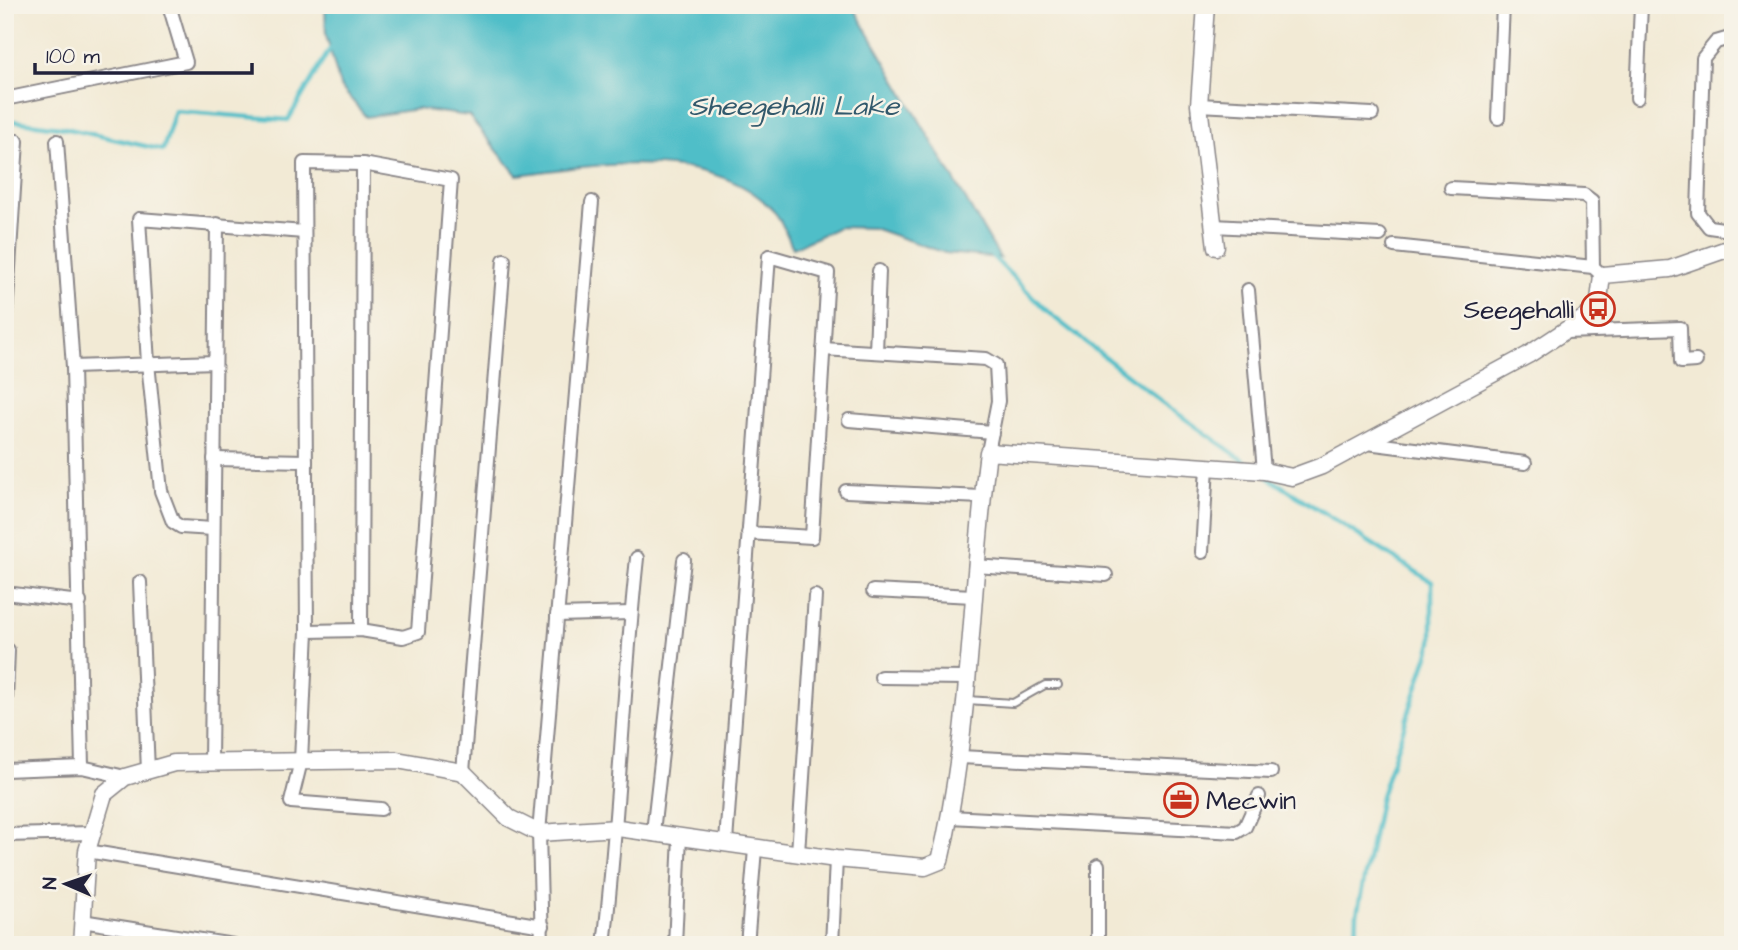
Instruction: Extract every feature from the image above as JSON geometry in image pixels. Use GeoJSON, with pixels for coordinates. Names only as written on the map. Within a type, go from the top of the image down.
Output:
{"type":"FeatureCollection","features":[{"type":"Feature","properties":{"kind":"street"},"geometry":{"type":"LineString","coordinates":[[5,99],[186,62],[169,5]]}},
{"type":"Feature","properties":{"kind":"street"},"geometry":{"type":"LineString","coordinates":[[1206,5],[1199,105],[1216,247]]}},
{"type":"Feature","properties":{"kind":"street"},"geometry":{"type":"LineString","coordinates":[[1498,118],[1503,5]]}},
{"type":"Feature","properties":{"kind":"street"},"geometry":{"type":"LineString","coordinates":[[1637,98],[1641,5]]}},
{"type":"Feature","properties":{"kind":"street"},"geometry":{"type":"LineString","coordinates":[[1723,229],[1709,227],[1698,213],[1703,58],[1716,42],[1733,37]]}},
{"type":"Feature","properties":{"kind":"street"},"geometry":{"type":"LineString","coordinates":[[1199,105],[1372,114]]}},
{"type":"Feature","properties":{"kind":"street"},"geometry":{"type":"LineString","coordinates":[[5,331],[17,141]]}},
{"type":"Feature","properties":{"kind":"street"},"geometry":{"type":"LineString","coordinates":[[57,141],[73,367],[82,767]]}},
{"type":"Feature","properties":{"kind":"street"},"geometry":{"type":"LineString","coordinates":[[307,631],[361,630],[403,637],[418,632],[451,180],[363,164],[304,163],[307,631],[301,761],[291,802],[381,809]]}},
{"type":"Feature","properties":{"kind":"street"},"geometry":{"type":"LineString","coordinates":[[361,630],[363,164]]}},
{"type":"Feature","properties":{"kind":"street"},"geometry":{"type":"LineString","coordinates":[[988,452],[1264,471],[1292,477],[1367,443],[1565,332],[1598,309],[1592,201],[1584,195],[1451,188]]}},
{"type":"Feature","properties":{"kind":"street"},"geometry":{"type":"LineString","coordinates":[[542,945],[539,833],[592,202]]}},
{"type":"Feature","properties":{"kind":"street"},"geometry":{"type":"LineString","coordinates":[[214,528],[181,527],[173,522],[161,491],[148,363],[139,219],[304,232]]}},
{"type":"Feature","properties":{"kind":"street"},"geometry":{"type":"LineString","coordinates":[[211,762],[217,224]]}},
{"type":"Feature","properties":{"kind":"street"},"geometry":{"type":"LineString","coordinates":[[1214,226],[1380,235]]}},
{"type":"Feature","properties":{"kind":"street"},"geometry":{"type":"LineString","coordinates":[[1394,246],[1597,271],[1670,269],[1733,247]]}},
{"type":"Feature","properties":{"kind":"street"},"geometry":{"type":"LineString","coordinates":[[726,842],[748,533],[769,256],[828,272],[812,537],[748,533]]}},
{"type":"Feature","properties":{"kind":"street"},"geometry":{"type":"LineString","coordinates":[[464,772],[504,260]]}},
{"type":"Feature","properties":{"kind":"street"},"geometry":{"type":"LineString","coordinates":[[876,352],[878,271]]}},
{"type":"Feature","properties":{"kind":"street"},"geometry":{"type":"LineString","coordinates":[[1248,290],[1264,471]]}},
{"type":"Feature","properties":{"kind":"street"},"geometry":{"type":"LineString","coordinates":[[1565,332],[1680,328],[1681,362],[1696,361]]}},
{"type":"Feature","properties":{"kind":"street"},"geometry":{"type":"LineString","coordinates":[[81,945],[87,851],[104,794],[125,777],[174,763],[397,760],[464,772],[509,818],[539,833],[618,828],[836,859],[925,867],[940,861],[960,757],[982,497],[998,401],[996,365],[986,359],[823,349]]}},
{"type":"Feature","properties":{"kind":"street"},"geometry":{"type":"LineString","coordinates":[[73,367],[215,362]]}},
{"type":"Feature","properties":{"kind":"street"},"geometry":{"type":"LineString","coordinates":[[849,420],[992,432]]}},
{"type":"Feature","properties":{"kind":"street"},"geometry":{"type":"LineString","coordinates":[[1367,443],[1525,463]]}},
{"type":"Feature","properties":{"kind":"street"},"geometry":{"type":"LineString","coordinates":[[214,459],[306,461]]}},
{"type":"Feature","properties":{"kind":"street"},"geometry":{"type":"LineString","coordinates":[[1202,552],[1207,467]]}},
{"type":"Feature","properties":{"kind":"street"},"geometry":{"type":"LineString","coordinates":[[846,491],[982,497]]}},
{"type":"Feature","properties":{"kind":"street"},"geometry":{"type":"LineString","coordinates":[[604,945],[618,828],[631,613],[637,558]]}},
{"type":"Feature","properties":{"kind":"street"},"geometry":{"type":"LineString","coordinates":[[653,832],[684,560]]}},
{"type":"Feature","properties":{"kind":"street"},"geometry":{"type":"LineString","coordinates":[[975,566],[1107,575]]}},
{"type":"Feature","properties":{"kind":"street"},"geometry":{"type":"LineString","coordinates":[[140,582],[148,771]]}},
{"type":"Feature","properties":{"kind":"street"},"geometry":{"type":"LineString","coordinates":[[873,591],[973,596]]}},
{"type":"Feature","properties":{"kind":"street"},"geometry":{"type":"LineString","coordinates":[[5,593],[80,602]]}},
{"type":"Feature","properties":{"kind":"street"},"geometry":{"type":"LineString","coordinates":[[798,853],[815,596]]}},
{"type":"Feature","properties":{"kind":"street"},"geometry":{"type":"LineString","coordinates":[[557,615],[631,613]]}},
{"type":"Feature","properties":{"kind":"street"},"geometry":{"type":"LineString","coordinates":[[5,724],[8,650]]}},
{"type":"Feature","properties":{"kind":"street"},"geometry":{"type":"LineString","coordinates":[[881,677],[967,678]]}},
{"type":"Feature","properties":{"kind":"street"},"geometry":{"type":"LineString","coordinates":[[960,757],[1271,772]]}},
{"type":"Feature","properties":{"kind":"street"},"geometry":{"type":"LineString","coordinates":[[5,769],[82,767],[125,777]]}},
{"type":"Feature","properties":{"kind":"street"},"geometry":{"type":"LineString","coordinates":[[950,817],[1237,832],[1245,827],[1259,796]]}},
{"type":"Feature","properties":{"kind":"street"},"geometry":{"type":"LineString","coordinates":[[5,835],[92,833]]}},
{"type":"Feature","properties":{"kind":"street"},"geometry":{"type":"LineString","coordinates":[[675,945],[680,836]]}},
{"type":"Feature","properties":{"kind":"street"},"geometry":{"type":"LineString","coordinates":[[747,945],[755,849]]}},
{"type":"Feature","properties":{"kind":"street"},"geometry":{"type":"LineString","coordinates":[[87,851],[543,926]]}},
{"type":"Feature","properties":{"kind":"street"},"geometry":{"type":"LineString","coordinates":[[832,945],[836,859]]}},
{"type":"Feature","properties":{"kind":"street"},"geometry":{"type":"LineString","coordinates":[[1098,865],[1098,945]]}},
{"type":"Feature","properties":{"kind":"street"},"geometry":{"type":"LineString","coordinates":[[82,921],[233,945]]}},
{"type":"Feature","properties":{"kind":"lane"},"geometry":{"type":"LineString","coordinates":[[965,700],[1013,703],[1045,685],[1058,685]]}},
{"type":"Feature","properties":{"kind":"water","name":"Sheegehalli Lake"},"geometry":{"type":"Polygon","coordinates":[[[325,5],[852,5],[1000,258],[945,253],[873,228],[839,227],[793,248],[776,214],[752,192],[723,178],[690,169],[618,165],[517,175],[469,116],[417,109],[366,117],[340,86],[326,35],[325,5]]]}},
{"type":"Feature","properties":{"kind":"waterway"},"geometry":{"type":"LineString","coordinates":[[5,120],[60,127],[163,150],[175,111],[288,120],[330,49],[334,49]]}},
{"type":"Feature","properties":{"kind":"waterway"},"geometry":{"type":"LineString","coordinates":[[991,255],[1050,314],[1163,403],[1250,465]]}},
{"type":"Feature","properties":{"kind":"waterway"},"geometry":{"type":"LineString","coordinates":[[1269,478],[1432,582],[1432,643],[1381,796],[1357,914],[1356,945]]}},
{"type":"Feature","properties":{"kind":"place","name":"Seegehalli"},"geometry":{"type":"Point","coordinates":[1598,309]}},
{"type":"Feature","properties":{"kind":"place","name":"Mecwin"},"geometry":{"type":"Point","coordinates":[1181,800]}}]}
